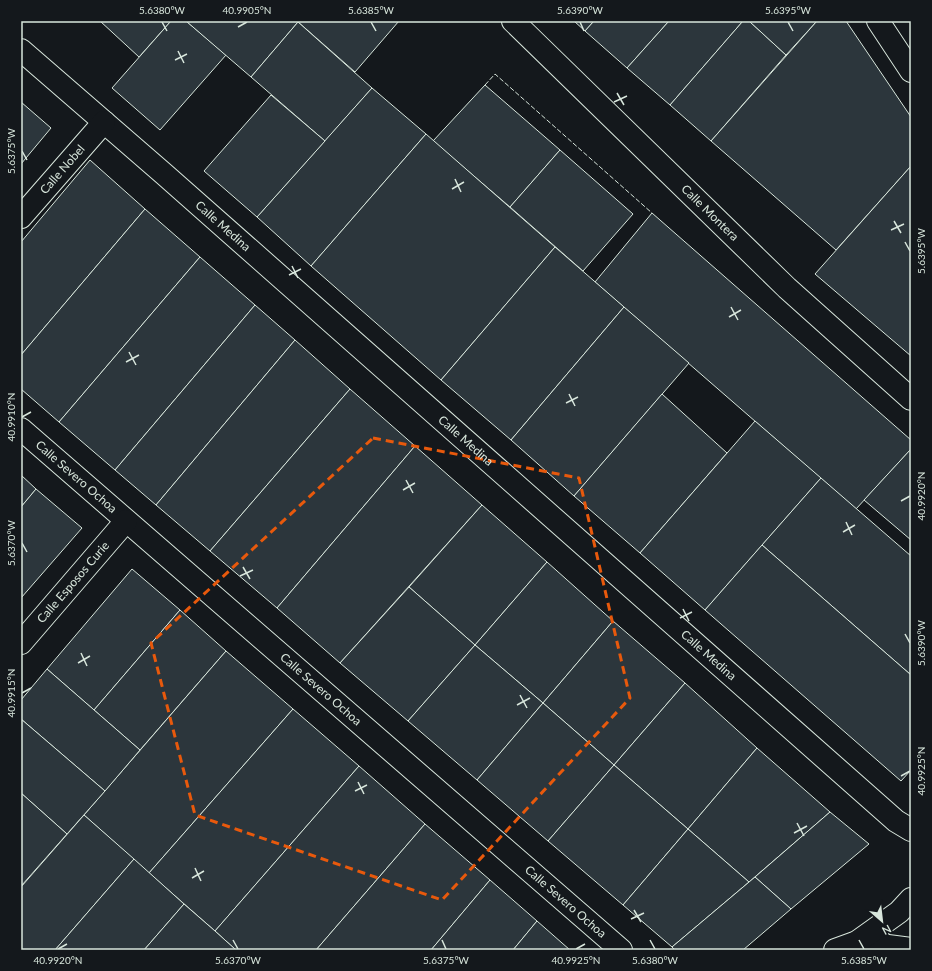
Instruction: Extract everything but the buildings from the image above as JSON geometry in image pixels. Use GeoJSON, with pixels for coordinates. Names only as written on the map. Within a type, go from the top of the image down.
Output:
{"type":"FeatureCollection","features":[{"type":"Feature","properties":{"kind":"street","name":"Calle Montera"},"geometry":{"type":"LineString","coordinates":[[513,21],[787,288],[911,400]]}},
{"type":"Feature","properties":{"kind":"street"},"geometry":{"type":"LineString","coordinates":[[878,21],[911,71]]}},
{"type":"Feature","properties":{"kind":"street","name":"Calle Medina"},"geometry":{"type":"LineString","coordinates":[[21,50],[896,820],[911,830]]}},
{"type":"Feature","properties":{"kind":"street","name":"Calle Nobel"},"geometry":{"type":"LineString","coordinates":[[21,217],[104,122]]}},
{"type":"Feature","properties":{"kind":"street","name":"Calle Severo Ochoa"},"geometry":{"type":"LineString","coordinates":[[21,430],[621,950]]}},
{"type":"Feature","properties":{"kind":"street","name":"Calle Esposos Curie"},"geometry":{"type":"LineString","coordinates":[[21,644],[126,521]]}},
{"type":"Feature","properties":{"kind":"street"},"geometry":{"type":"LineString","coordinates":[[835,950],[857,942],[899,912],[911,899]]}},
{"type":"Feature","properties":{"kind":"street"},"geometry":{"type":"LineString","coordinates":[[857,942],[911,949]]}},
{"type":"Feature","properties":{"kind":"highlighted area"},"geometry":{"type":"Polygon","coordinates":[[[373,438],[579,478],[630,698],[442,900],[195,815],[151,643],[373,438]]]}},
{"type":"Feature","properties":{"kind":"fence"},"geometry":{"type":"LineString","coordinates":[[485,85],[495,74],[652,213]]}}]}
